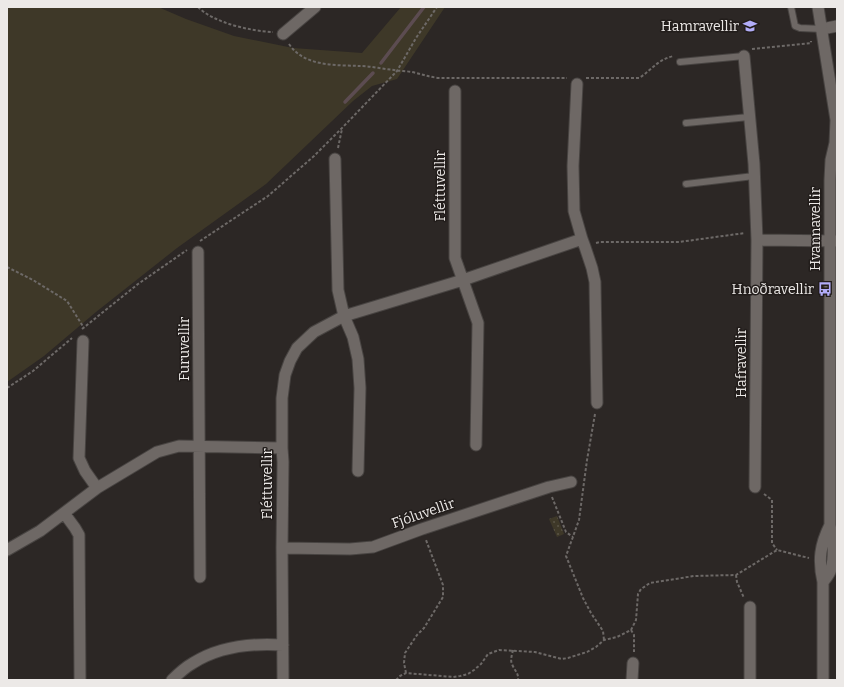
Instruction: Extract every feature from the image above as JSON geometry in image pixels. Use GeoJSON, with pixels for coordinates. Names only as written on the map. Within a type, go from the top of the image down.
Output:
{"type":"FeatureCollection","features":[{"type":"Feature","properties":{"kind":"street"},"geometry":{"type":"LineString","coordinates":[[283,34],[315,7]]}},
{"type":"Feature","properties":{"kind":"street","name":"Hvannavellir"},"geometry":{"type":"LineString","coordinates":[[818,7],[816,29],[836,120],[835,143],[831,160],[830,180],[834,241],[830,525],[833,538],[830,573],[823,582],[823,680]]}},
{"type":"Feature","properties":{"kind":"street"},"geometry":{"type":"LineString","coordinates":[[816,29],[837,26]]}},
{"type":"Feature","properties":{"kind":"street","name":"Hafravellir"},"geometry":{"type":"LineString","coordinates":[[748,53],[749,117],[757,236],[755,487]]}},
{"type":"Feature","properties":{"kind":"street"},"geometry":{"type":"LineString","coordinates":[[578,80],[574,166],[574,211],[595,282],[597,403]]}},
{"type":"Feature","properties":{"kind":"street","name":"Fléttuvellir"},"geometry":{"type":"LineString","coordinates":[[455,92],[455,258],[478,323],[476,445]]}},
{"type":"Feature","properties":{"kind":"street"},"geometry":{"type":"LineString","coordinates":[[335,159],[338,290],[344,316],[353,337],[358,359],[360,417],[358,471]]}},
{"type":"Feature","properties":{"kind":"street"},"geometry":{"type":"LineString","coordinates":[[757,236],[834,241]]}},
{"type":"Feature","properties":{"kind":"street","name":"Fléttuvellir"},"geometry":{"type":"LineString","coordinates":[[283,680],[282,398],[285,376],[290,361],[297,348],[314,332],[344,316],[584,243]]}},
{"type":"Feature","properties":{"kind":"street","name":"Furuvellir"},"geometry":{"type":"LineString","coordinates":[[194,248],[199,446],[200,577]]}},
{"type":"Feature","properties":{"kind":"street"},"geometry":{"type":"LineString","coordinates":[[79,336],[79,458],[85,471],[97,488]]}},
{"type":"Feature","properties":{"kind":"street"},"geometry":{"type":"LineString","coordinates":[[7,550],[34,534],[97,488],[156,452],[179,446],[282,448]]}},
{"type":"Feature","properties":{"kind":"street","name":"Fjóluvellir"},"geometry":{"type":"LineString","coordinates":[[282,548],[350,549],[373,547],[422,529],[571,482]]}},
{"type":"Feature","properties":{"kind":"street"},"geometry":{"type":"LineString","coordinates":[[64,513],[79,535],[80,680]]}},
{"type":"Feature","properties":{"kind":"street"},"geometry":{"type":"LineString","coordinates":[[750,607],[750,680]]}},
{"type":"Feature","properties":{"kind":"street"},"geometry":{"type":"LineString","coordinates":[[172,680],[193,662],[224,650],[245,645],[283,645]]}},
{"type":"Feature","properties":{"kind":"street"},"geometry":{"type":"LineString","coordinates":[[632,663],[632,680]]}},
{"type":"Feature","properties":{"kind":"lane"},"geometry":{"type":"LineString","coordinates":[[791,7],[795,26],[800,28],[816,29]]}},
{"type":"Feature","properties":{"kind":"lane"},"geometry":{"type":"LineString","coordinates":[[680,62],[748,53]]}},
{"type":"Feature","properties":{"kind":"lane"},"geometry":{"type":"LineString","coordinates":[[686,123],[749,117]]}},
{"type":"Feature","properties":{"kind":"lane"},"geometry":{"type":"LineString","coordinates":[[686,184],[754,176]]}},
{"type":"Feature","properties":{"kind":"path"},"geometry":{"type":"LineString","coordinates":[[198,7],[210,16],[235,26],[283,34],[292,48],[301,55],[317,62],[329,65],[361,66],[412,72],[439,78],[578,80],[639,78],[646,74],[660,61],[677,55]]}},
{"type":"Feature","properties":{"kind":"path"},"geometry":{"type":"LineString","coordinates":[[7,388],[33,371],[79,336],[84,328],[138,284],[194,248],[268,196],[314,156],[397,71],[416,38],[437,7]]}},
{"type":"Feature","properties":{"kind":"path"},"geometry":{"type":"LineString","coordinates":[[748,53],[811,43],[816,29]]}},
{"type":"Feature","properties":{"kind":"path"},"geometry":{"type":"LineString","coordinates":[[335,159],[343,128]]}},
{"type":"Feature","properties":{"kind":"path"},"geometry":{"type":"LineString","coordinates":[[584,243],[679,242],[757,236]]}},
{"type":"Feature","properties":{"kind":"path"},"geometry":{"type":"LineString","coordinates":[[7,267],[33,280],[67,301],[84,328]]}},
{"type":"Feature","properties":{"kind":"path"},"geometry":{"type":"LineString","coordinates":[[597,403],[587,460],[580,514],[566,556],[590,613],[603,631],[604,640]]}},
{"type":"Feature","properties":{"kind":"path"},"geometry":{"type":"LineString","coordinates":[[755,487],[772,500],[772,543],[778,550],[815,559]]}},
{"type":"Feature","properties":{"kind":"path"},"geometry":{"type":"LineString","coordinates":[[549,488],[566,532],[573,537]]}},
{"type":"Feature","properties":{"kind":"path"},"geometry":{"type":"LineString","coordinates":[[406,673],[404,663],[405,653],[414,639],[424,628],[443,597],[444,590],[422,529]]}},
{"type":"Feature","properties":{"kind":"path"},"geometry":{"type":"LineString","coordinates":[[632,663],[635,648],[632,630],[636,620],[638,594],[641,589],[650,583],[694,576],[736,575],[778,550]]}},
{"type":"Feature","properties":{"kind":"path"},"geometry":{"type":"LineString","coordinates":[[736,575],[741,593],[750,607]]}},
{"type":"Feature","properties":{"kind":"path"},"geometry":{"type":"LineString","coordinates":[[396,680],[406,673],[449,677],[468,674],[481,664],[488,654],[494,651],[513,650],[535,652],[562,659],[587,652],[604,640],[632,630]]}},
{"type":"Feature","properties":{"kind":"path"},"geometry":{"type":"LineString","coordinates":[[513,650],[511,659],[512,665],[518,674],[518,680]]}},
{"type":"Feature","properties":{"kind":"shaded area"},"geometry":{"type":"Polygon","coordinates":[[[7,7],[158,7],[186,19],[234,36],[293,48],[362,53],[401,7],[445,7],[397,79],[372,86],[353,101],[266,184],[177,248],[96,312],[44,356],[7,382],[7,7]]]}},
{"type":"Feature","properties":{"kind":"shaded area"},"geometry":{"type":"Polygon","coordinates":[[[557,516],[564,534],[557,537],[549,519],[557,516]]]}},
{"type":"Feature","properties":{"kind":"waterway"},"geometry":{"type":"LineString","coordinates":[[381,63],[424,7]]}},
{"type":"Feature","properties":{"kind":"waterway"},"geometry":{"type":"LineString","coordinates":[[345,102],[373,73]]}},
{"type":"Feature","properties":{"kind":"place","name":"Hamravellir"},"geometry":{"type":"Point","coordinates":[750,26]}},
{"type":"Feature","properties":{"kind":"place","name":"Hnoðravellir"},"geometry":{"type":"Point","coordinates":[825,289]}}]}
